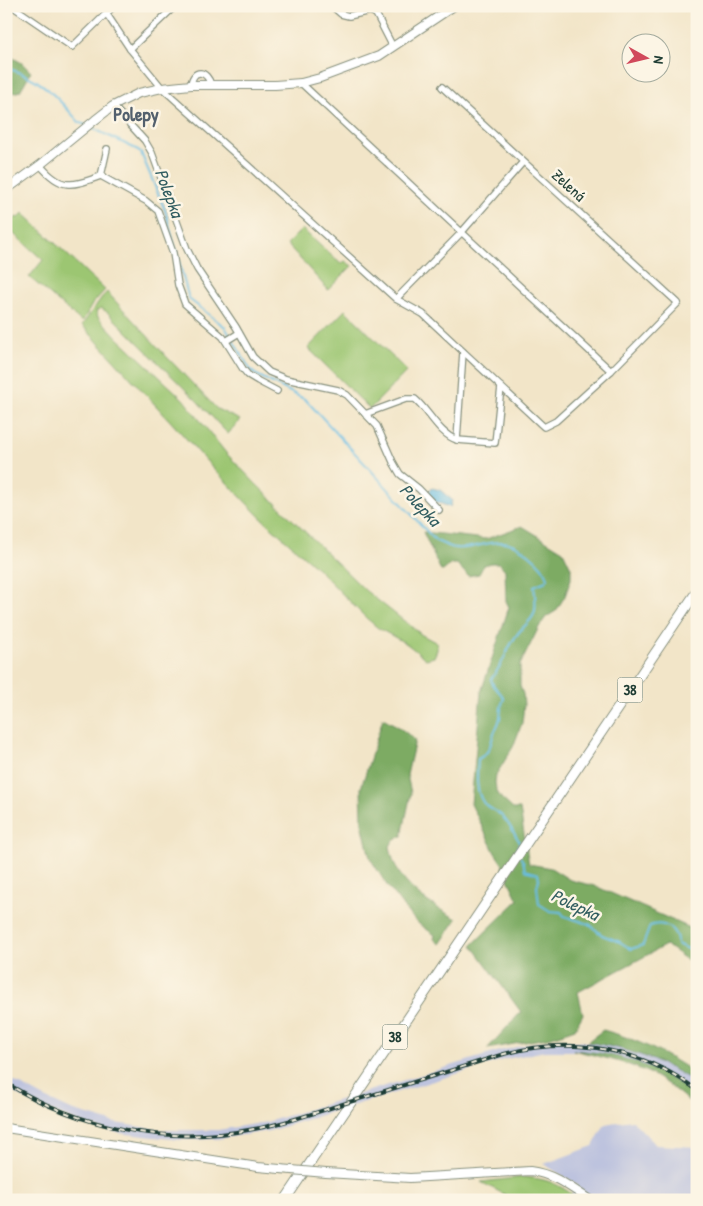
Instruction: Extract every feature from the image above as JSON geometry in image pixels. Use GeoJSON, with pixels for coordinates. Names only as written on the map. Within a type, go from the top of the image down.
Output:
{"type":"FeatureCollection","features":[{"type":"Feature","properties":{"kind":"main road","name":"38"},"geometry":{"type":"LineString","coordinates":[[285,1200],[697,591]]}},
{"type":"Feature","properties":{"kind":"street"},"geometry":{"type":"LineString","coordinates":[[12,6],[72,47],[114,6]]}},
{"type":"Feature","properties":{"kind":"street"},"geometry":{"type":"LineString","coordinates":[[130,49],[175,6]]}},
{"type":"Feature","properties":{"kind":"street"},"geometry":{"type":"LineString","coordinates":[[332,6],[341,14],[349,16],[370,11],[376,14],[393,47]]}},
{"type":"Feature","properties":{"kind":"street"},"geometry":{"type":"LineString","coordinates":[[6,190],[113,106],[139,93],[191,85],[276,85],[301,83],[320,78],[379,56],[454,6]]}},
{"type":"Feature","properties":{"kind":"street"},"geometry":{"type":"LineString","coordinates":[[106,13],[130,49],[162,88],[396,299],[423,314],[544,427],[556,422],[611,372],[301,83]]}},
{"type":"Feature","properties":{"kind":"street"},"geometry":{"type":"LineString","coordinates":[[191,85],[192,79],[196,74],[200,73],[206,74],[211,85]]}},
{"type":"Feature","properties":{"kind":"street","name":"Zelená"},"geometry":{"type":"LineString","coordinates":[[442,87],[678,303],[611,372]]}},
{"type":"Feature","properties":{"kind":"street"},"geometry":{"type":"LineString","coordinates":[[113,106],[145,141],[152,153],[187,249],[197,269],[253,357],[269,372],[302,384],[338,390],[347,395],[377,426],[400,474],[419,489],[439,510]]}},
{"type":"Feature","properties":{"kind":"street"},"geometry":{"type":"LineString","coordinates":[[101,176],[108,149]]}},
{"type":"Feature","properties":{"kind":"street"},"geometry":{"type":"LineString","coordinates":[[396,299],[461,233],[523,162]]}},
{"type":"Feature","properties":{"kind":"street"},"geometry":{"type":"LineString","coordinates":[[40,165],[54,180],[70,185],[101,176],[146,201],[158,211],[173,253],[178,285],[183,301],[228,340],[238,361],[248,375],[277,391]]}},
{"type":"Feature","properties":{"kind":"street"},"geometry":{"type":"LineString","coordinates":[[228,340],[237,334]]}},
{"type":"Feature","properties":{"kind":"street"},"geometry":{"type":"LineString","coordinates":[[457,440],[463,352]]}},
{"type":"Feature","properties":{"kind":"street"},"geometry":{"type":"LineString","coordinates":[[365,414],[406,399],[415,399],[424,406],[449,438],[495,443],[501,386]]}},
{"type":"Feature","properties":{"kind":"street"},"geometry":{"type":"LineString","coordinates":[[6,1128],[258,1167],[326,1174],[410,1178],[513,1172],[543,1173],[554,1177],[590,1200]]}},
{"type":"Feature","properties":{"kind":"shaded area"},"geometry":{"type":"Polygon","coordinates":[[[556,1040],[608,1045],[652,1059],[684,1075],[697,1084],[697,1096],[664,1074],[620,1057],[586,1051],[545,1051],[506,1059],[269,1131],[217,1139],[179,1140],[118,1133],[81,1123],[38,1106],[6,1088],[6,1077],[71,1110],[115,1123],[162,1130],[218,1130],[267,1122],[503,1050],[556,1040]]]}},
{"type":"Feature","properties":{"kind":"shaded area"},"geometry":{"type":"Polygon","coordinates":[[[632,1120],[656,1145],[697,1147],[697,1200],[568,1200],[577,1185],[544,1164],[593,1146],[605,1124],[632,1120]]]}},
{"type":"Feature","properties":{"kind":"green space"},"geometry":{"type":"Polygon","coordinates":[[[6,54],[22,63],[31,72],[20,91],[6,95],[6,54]]]}},
{"type":"Feature","properties":{"kind":"green space"},"geometry":{"type":"Polygon","coordinates":[[[23,213],[105,290],[93,303],[82,322],[29,277],[43,260],[6,227],[23,213]]]}},
{"type":"Feature","properties":{"kind":"green space"},"geometry":{"type":"Polygon","coordinates":[[[302,229],[341,264],[345,261],[352,266],[328,290],[287,244],[302,229]]]}},
{"type":"Feature","properties":{"kind":"green space"},"geometry":{"type":"Polygon","coordinates":[[[107,292],[217,409],[240,420],[228,434],[107,312],[101,308],[96,311],[98,317],[183,399],[226,453],[256,484],[366,591],[422,635],[437,643],[434,657],[426,659],[407,644],[378,628],[364,616],[318,569],[259,516],[82,325],[107,292]]]}},
{"type":"Feature","properties":{"kind":"green space"},"geometry":{"type":"Polygon","coordinates":[[[345,310],[407,371],[370,409],[308,348],[345,310]]]}},
{"type":"Feature","properties":{"kind":"green space"},"geometry":{"type":"Polygon","coordinates":[[[522,526],[563,551],[571,568],[571,579],[565,596],[556,611],[546,617],[539,627],[520,665],[520,686],[524,705],[522,723],[513,747],[496,775],[496,790],[501,798],[513,809],[520,809],[529,864],[551,868],[570,880],[595,886],[697,931],[697,967],[666,945],[578,992],[583,1014],[575,1029],[552,1037],[487,1049],[521,1012],[472,945],[518,900],[502,867],[503,865],[495,853],[471,804],[481,692],[509,607],[506,601],[505,570],[499,563],[491,563],[484,565],[479,574],[468,576],[457,564],[451,564],[441,571],[423,532],[486,539],[522,526]]]}},
{"type":"Feature","properties":{"kind":"green space"},"geometry":{"type":"Polygon","coordinates":[[[383,718],[399,727],[415,740],[407,775],[411,793],[402,836],[393,841],[390,846],[398,871],[405,881],[423,898],[457,919],[440,944],[434,939],[435,935],[409,914],[388,887],[370,858],[362,823],[361,788],[383,718]]]}},
{"type":"Feature","properties":{"kind":"green space"},"geometry":{"type":"Polygon","coordinates":[[[603,1030],[652,1048],[675,1061],[697,1075],[697,1084],[671,1068],[644,1056],[587,1042],[603,1030]]]}},
{"type":"Feature","properties":{"kind":"green space"},"geometry":{"type":"Polygon","coordinates":[[[573,1050],[606,1054],[654,1069],[697,1096],[697,1107],[652,1074],[636,1067],[573,1050]]]}},
{"type":"Feature","properties":{"kind":"green space"},"geometry":{"type":"Polygon","coordinates":[[[524,1177],[550,1182],[572,1194],[568,1200],[515,1200],[481,1182],[524,1177]]]}},
{"type":"Feature","properties":{"kind":"water"},"geometry":{"type":"Polygon","coordinates":[[[432,488],[440,490],[452,500],[450,507],[434,501],[428,493],[432,488]]]}},
{"type":"Feature","properties":{"kind":"waterway","name":"Polepka"},"geometry":{"type":"LineString","coordinates":[[6,68],[30,77],[48,89],[80,123],[86,125]]}},
{"type":"Feature","properties":{"kind":"waterway","name":"Polepka"},"geometry":{"type":"LineString","coordinates":[[90,127],[141,153],[165,210],[189,299],[225,327],[250,369],[255,374],[306,400],[436,541],[455,548],[472,547],[495,542],[507,543],[529,554],[545,572],[548,578],[546,581],[534,586],[536,604],[534,614],[511,643],[499,668],[491,679],[493,686],[504,699],[501,706],[500,720],[489,748],[478,759],[477,781],[480,797],[485,804],[502,816],[509,825],[520,842],[516,851]]}},
{"type":"Feature","properties":{"kind":"waterway","name":"Polepka"},"geometry":{"type":"LineString","coordinates":[[520,857],[525,870],[538,874],[539,904],[550,911],[561,912],[564,916],[589,924],[602,935],[620,942],[631,949],[643,945],[650,926],[657,924],[665,925],[674,932],[677,944],[697,953]]}},
{"type":"Feature","properties":{"kind":"railway"},"geometry":{"type":"LineString","coordinates":[[6,1083],[64,1112],[95,1122],[126,1130],[190,1135],[222,1134],[280,1123],[504,1054],[555,1046],[580,1046],[629,1055],[653,1064],[697,1090]]}},
{"type":"Feature","properties":{"kind":"district","name":"Polepy"},"geometry":{"type":"Point","coordinates":[136,114]}}]}
